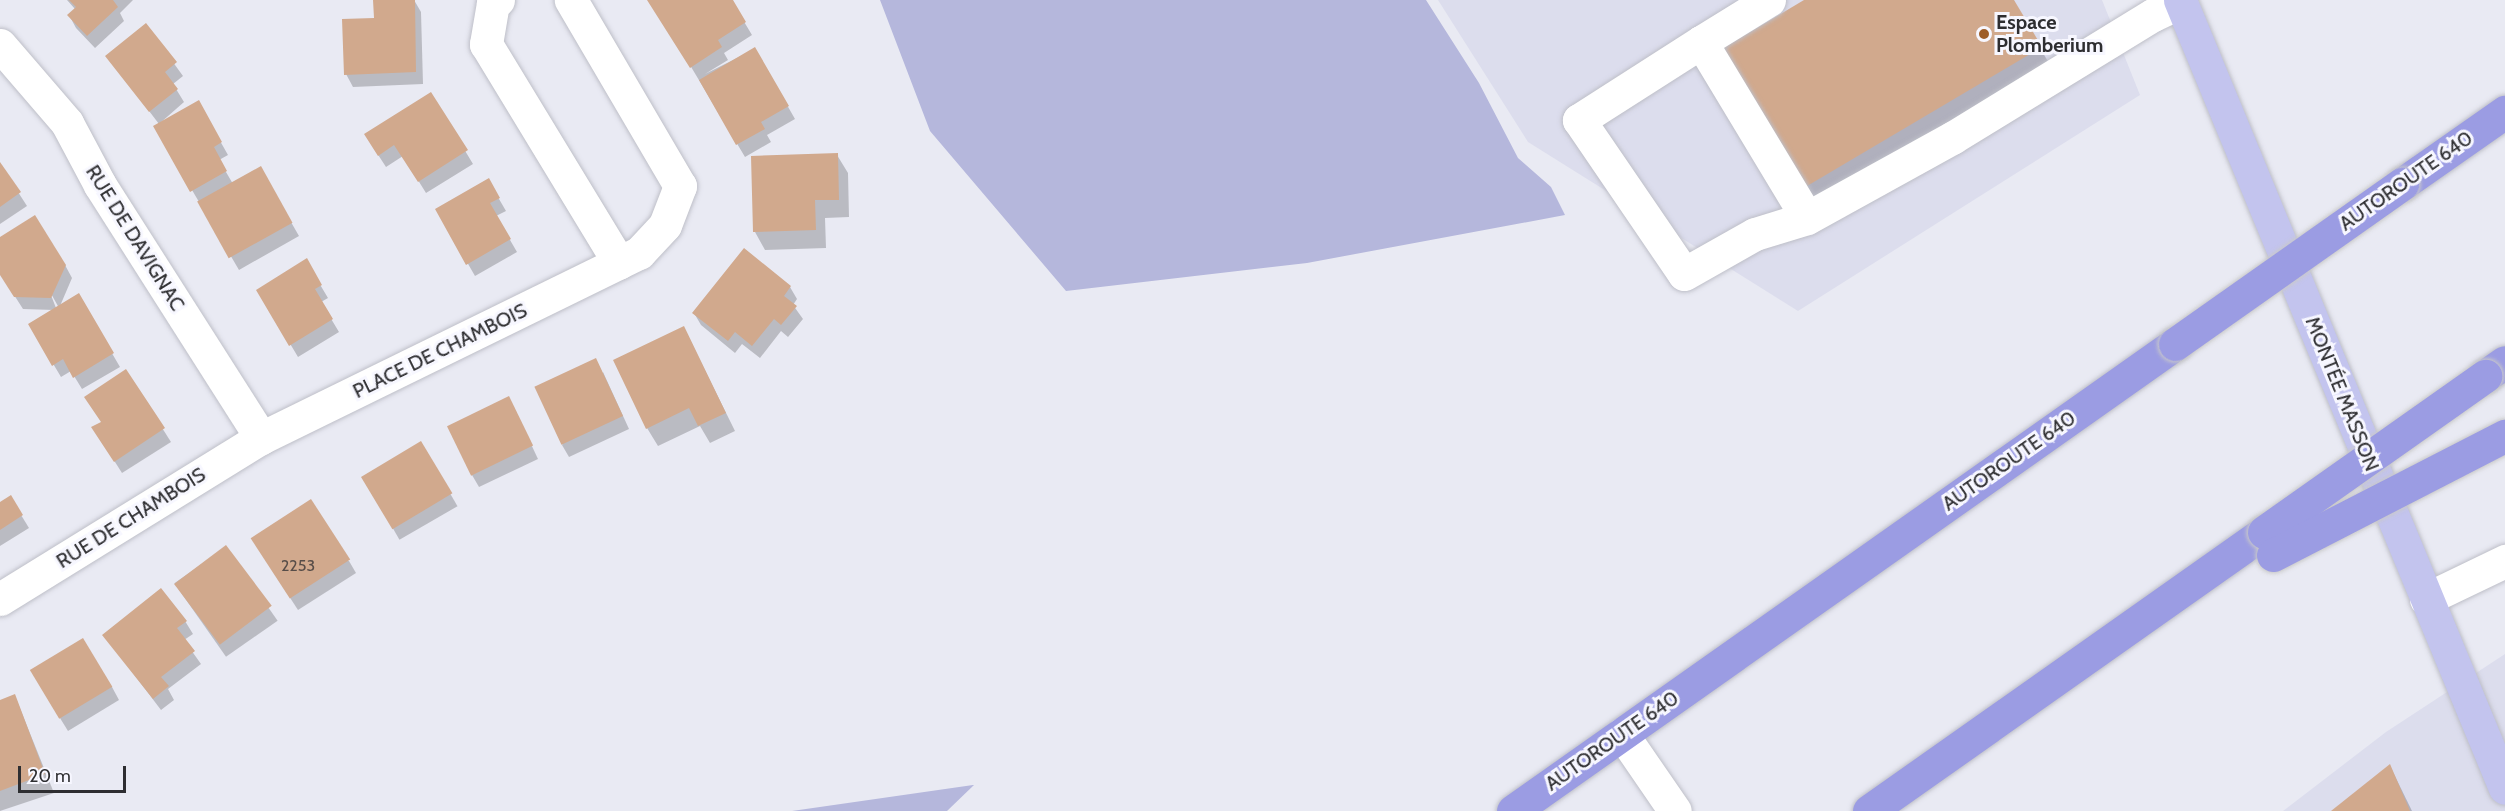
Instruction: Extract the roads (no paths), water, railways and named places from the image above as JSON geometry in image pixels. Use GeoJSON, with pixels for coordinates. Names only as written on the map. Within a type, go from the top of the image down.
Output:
{"type":"FeatureCollection","features":[{"type":"Feature","properties":{"kind":"highway","name":"AUTOROUTE 640"},"geometry":{"type":"LineString","coordinates":[[1513,811],[2505,112]]}},
{"type":"Feature","properties":{"kind":"highway"},"geometry":{"type":"LineString","coordinates":[[1869,811],[2129,628],[2268,544],[2495,369]]}},
{"type":"Feature","properties":{"kind":"highway"},"geometry":{"type":"LineString","coordinates":[[2268,544],[2505,436]]}},
{"type":"Feature","properties":{"kind":"main road","name":"MONTÉE MASSON"},"geometry":{"type":"LineString","coordinates":[[2181,1],[2505,788]]}},
{"type":"Feature","properties":{"kind":"street"},"geometry":{"type":"LineString","coordinates":[[498,0],[493,3],[486,44],[619,263]]}},
{"type":"Feature","properties":{"kind":"street","name":"PLACE DE CHAMBOIS"},"geometry":{"type":"LineString","coordinates":[[261,438],[639,253],[665,225],[680,186],[571,0]]}},
{"type":"Feature","properties":{"kind":"street"},"geometry":{"type":"LineString","coordinates":[[1769,0],[1579,120],[1684,274],[1755,234],[1807,218],[1952,138],[2131,27],[2181,1]]}},
{"type":"Feature","properties":{"kind":"street"},"geometry":{"type":"LineString","coordinates":[[1701,42],[1807,218]]}},
{"type":"Feature","properties":{"kind":"street","name":"RUE DE DAVIGNAC"},"geometry":{"type":"LineString","coordinates":[[0,45],[67,123],[100,185],[261,438]]}},
{"type":"Feature","properties":{"kind":"street","name":"RUE DE CHAMBOIS"},"geometry":{"type":"LineString","coordinates":[[0,599],[261,438]]}},
{"type":"Feature","properties":{"kind":"street"},"geometry":{"type":"LineString","coordinates":[[2426,599],[2505,561]]}},
{"type":"Feature","properties":{"kind":"street"},"geometry":{"type":"LineString","coordinates":[[1622,734],[1675,811]]}},
{"type":"Feature","properties":{"kind":"place","name":"Espace Plomberium"},"geometry":{"type":"Point","coordinates":[1984,34]}}]}
